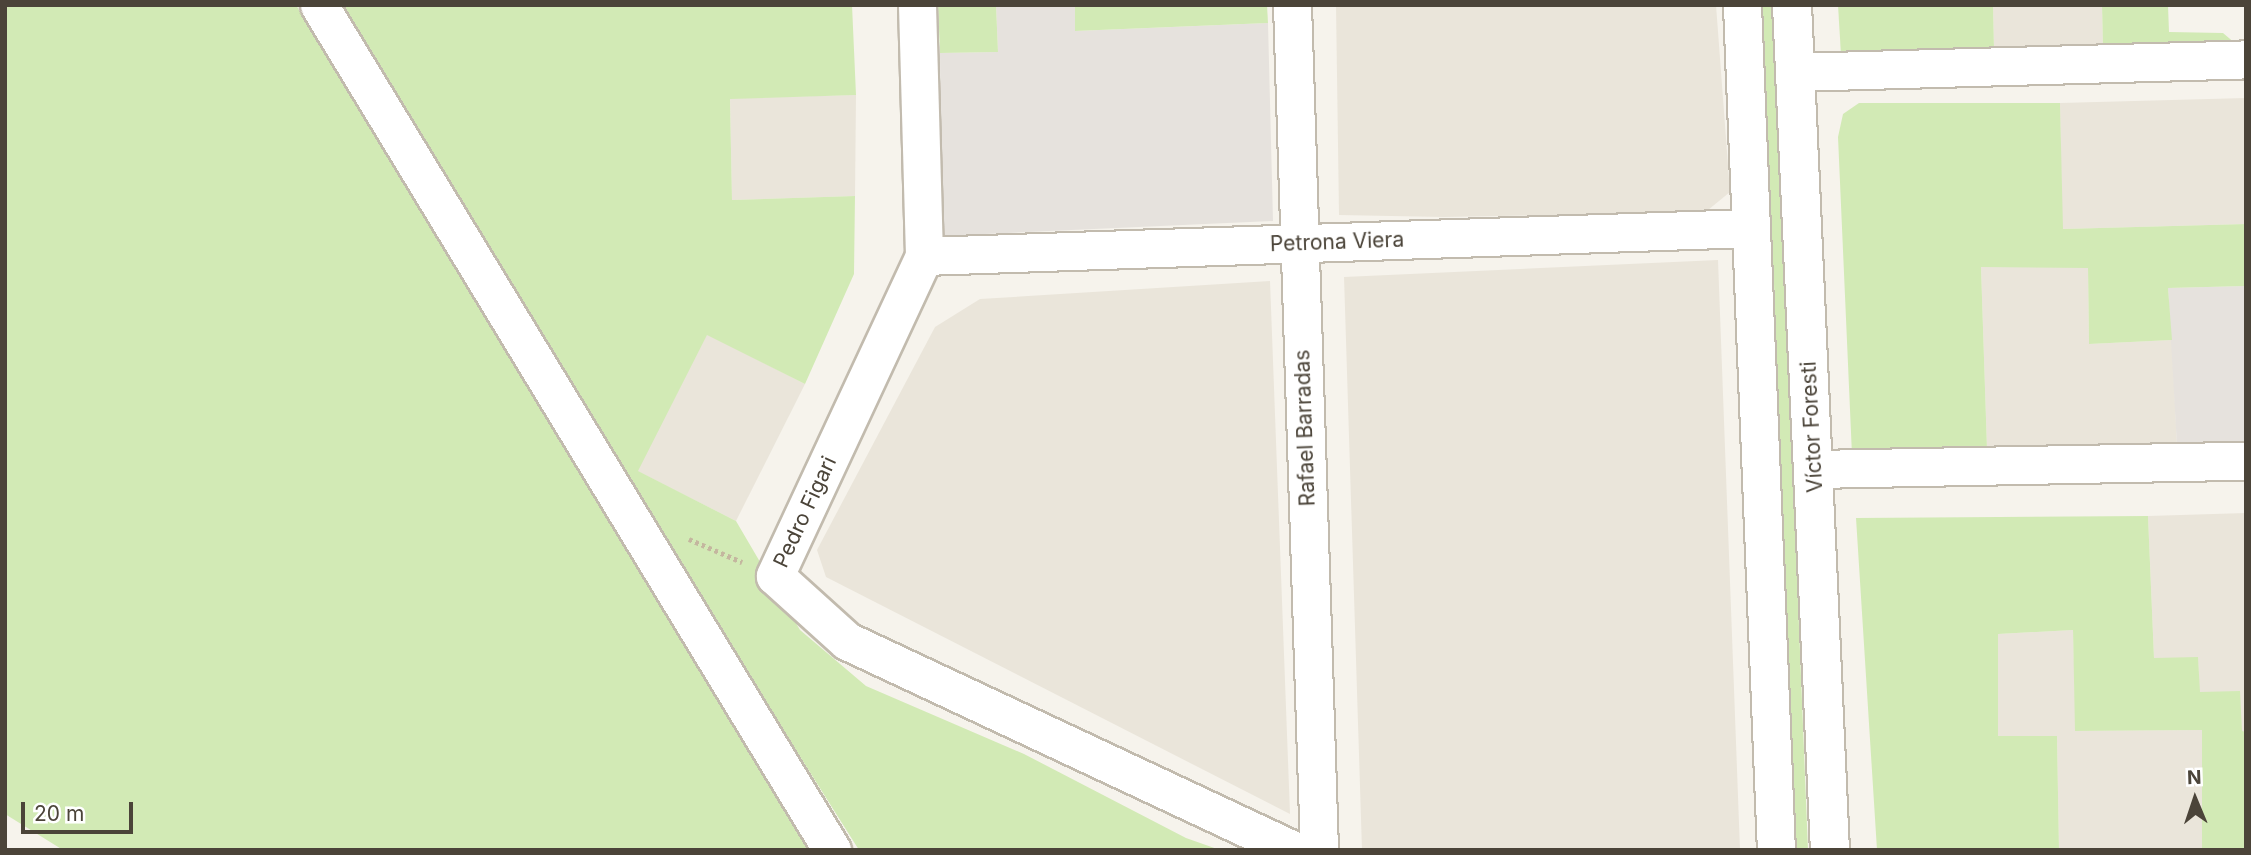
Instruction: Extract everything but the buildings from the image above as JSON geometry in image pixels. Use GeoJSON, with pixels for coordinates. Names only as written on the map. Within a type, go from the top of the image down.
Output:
{"type":"FeatureCollection","features":[{"type":"Feature","properties":{"kind":"street"},"geometry":{"type":"LineString","coordinates":[[318,5],[832,850]]}},
{"type":"Feature","properties":{"kind":"street","name":"Pedro Figari"},"geometry":{"type":"LineString","coordinates":[[917,5],[924,256],[775,576],[847,640],[1293,850]]}},
{"type":"Feature","properties":{"kind":"street","name":"Rafael Barradas"},"geometry":{"type":"LineString","coordinates":[[1292,5],[1319,850]]}},
{"type":"Feature","properties":{"kind":"street"},"geometry":{"type":"LineString","coordinates":[[1742,5],[1776,850]]}},
{"type":"Feature","properties":{"kind":"street","name":"Víctor Foresti"},"geometry":{"type":"LineString","coordinates":[[1792,5],[1830,850]]}},
{"type":"Feature","properties":{"kind":"street"},"geometry":{"type":"LineString","coordinates":[[1794,72],[2246,59]]}},
{"type":"Feature","properties":{"kind":"street","name":"Petrona Viera"},"geometry":{"type":"LineString","coordinates":[[924,256],[1751,228]]}},
{"type":"Feature","properties":{"kind":"street"},"geometry":{"type":"LineString","coordinates":[[1814,469],[2246,461]]}},
{"type":"Feature","properties":{"kind":"path"},"geometry":{"type":"LineString","coordinates":[[627,513],[775,576]]}},
{"type":"Feature","properties":{"kind":"shaded area"},"geometry":{"type":"Polygon","coordinates":[[[996,5],[1075,5],[1076,31],[1268,23],[1273,221],[941,236],[940,53],[998,52],[996,5]]]}},
{"type":"Feature","properties":{"kind":"shaded area"},"geometry":{"type":"Polygon","coordinates":[[[1336,5],[1716,5],[1730,192],[1708,210],[1682,213],[1444,217],[1339,215],[1336,5]]]}},
{"type":"Feature","properties":{"kind":"shaded area"},"geometry":{"type":"Polygon","coordinates":[[[1993,5],[2102,5],[2103,49],[1994,49],[1993,5]]]}},
{"type":"Feature","properties":{"kind":"shaded area"},"geometry":{"type":"Polygon","coordinates":[[[856,95],[855,196],[732,200],[730,98],[856,95]]]}},
{"type":"Feature","properties":{"kind":"shaded area"},"geometry":{"type":"Polygon","coordinates":[[[2246,98],[2246,224],[2062,229],[2060,103],[2246,98]]]}},
{"type":"Feature","properties":{"kind":"shaded area"},"geometry":{"type":"Polygon","coordinates":[[[1718,260],[1740,850],[1362,850],[1344,277],[1718,260]]]}},
{"type":"Feature","properties":{"kind":"shaded area"},"geometry":{"type":"Polygon","coordinates":[[[1981,267],[2088,267],[2089,344],[2172,340],[2177,446],[1987,449],[1981,267]]]}},
{"type":"Feature","properties":{"kind":"shaded area"},"geometry":{"type":"Polygon","coordinates":[[[1270,281],[1290,814],[826,577],[817,550],[935,327],[980,299],[1270,281]]]}},
{"type":"Feature","properties":{"kind":"shaded area"},"geometry":{"type":"Polygon","coordinates":[[[2246,286],[2246,446],[2177,446],[2168,288],[2246,286]]]}},
{"type":"Feature","properties":{"kind":"shaded area"},"geometry":{"type":"Polygon","coordinates":[[[707,334],[805,384],[736,521],[637,471],[707,334]]]}},
{"type":"Feature","properties":{"kind":"shaded area"},"geometry":{"type":"Polygon","coordinates":[[[2246,513],[2246,732],[2242,732],[2199,692],[2198,658],[2154,658],[2148,516],[2246,513]]]}},
{"type":"Feature","properties":{"kind":"shaded area"},"geometry":{"type":"Polygon","coordinates":[[[2073,630],[2076,731],[2202,730],[2202,850],[2059,850],[2057,736],[1998,737],[1998,634],[2073,630]]]}},
{"type":"Feature","properties":{"kind":"green space"},"geometry":{"type":"Polygon","coordinates":[[[5,5],[296,5],[817,850],[63,850],[5,814],[5,5]]]}},
{"type":"Feature","properties":{"kind":"green space"},"geometry":{"type":"Polygon","coordinates":[[[336,5],[852,5],[856,95],[730,99],[732,200],[855,196],[854,274],[805,384],[707,335],[638,471],[736,521],[800,630],[866,686],[1024,754],[1186,838],[1220,850],[859,850],[621,473],[336,5]]]}},
{"type":"Feature","properties":{"kind":"green space"},"geometry":{"type":"Polygon","coordinates":[[[938,5],[996,5],[998,52],[940,53],[938,5]]]}},
{"type":"Feature","properties":{"kind":"green space"},"geometry":{"type":"Polygon","coordinates":[[[1075,5],[1267,5],[1268,23],[1075,31],[1075,5]]]}},
{"type":"Feature","properties":{"kind":"green space"},"geometry":{"type":"Polygon","coordinates":[[[1758,5],[1774,5],[1808,850],[1788,850],[1774,283],[1770,260],[1758,5]]]}},
{"type":"Feature","properties":{"kind":"green space"},"geometry":{"type":"Polygon","coordinates":[[[1838,5],[1993,5],[1994,49],[1841,55],[1838,5]]]}},
{"type":"Feature","properties":{"kind":"green space"},"geometry":{"type":"Polygon","coordinates":[[[2102,5],[2168,5],[2169,32],[2223,33],[2236,44],[2103,49],[2102,5]]]}},
{"type":"Feature","properties":{"kind":"green space"},"geometry":{"type":"Polygon","coordinates":[[[1859,103],[2060,103],[2063,229],[2246,224],[2246,286],[2168,288],[2172,340],[2089,344],[2088,268],[1981,267],[1987,449],[1852,455],[1838,137],[1843,114],[1859,103]]]}},
{"type":"Feature","properties":{"kind":"green space"},"geometry":{"type":"Polygon","coordinates":[[[2148,516],[2154,658],[2198,657],[2200,692],[2240,691],[2242,731],[2246,732],[2246,850],[2202,850],[2202,730],[2075,731],[2073,630],[1998,634],[1998,736],[2057,736],[2059,850],[1877,850],[1856,518],[2148,516]]]}}]}
